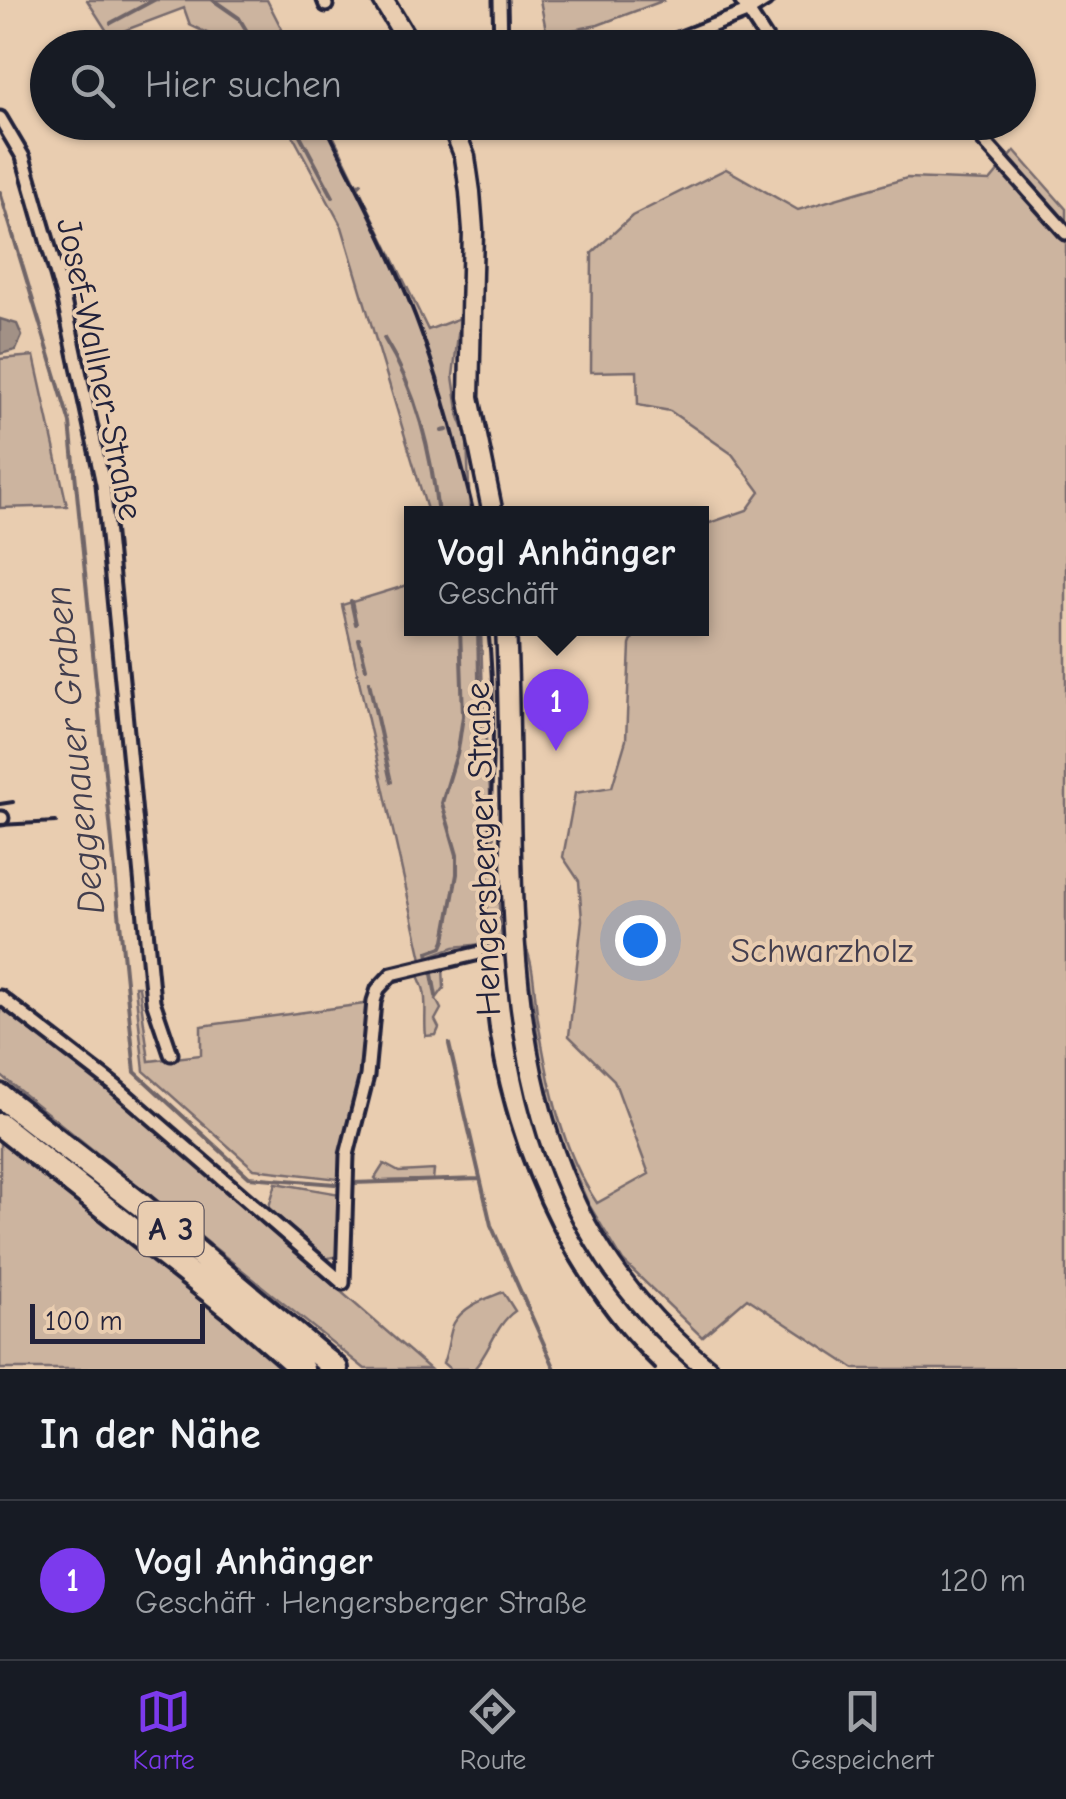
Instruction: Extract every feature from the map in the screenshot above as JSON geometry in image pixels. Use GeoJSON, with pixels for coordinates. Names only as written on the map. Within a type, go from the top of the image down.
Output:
{"type":"FeatureCollection","features":[{"type":"Feature","properties":{"kind":"highway","name":"A 3"},"geometry":{"type":"LineString","coordinates":[[0,1096],[141,1205],[336,1369]]}},
{"type":"Feature","properties":{"kind":"highway","name":"A 3"},"geometry":{"type":"LineString","coordinates":[[0,1125],[302,1369]]}},
{"type":"Feature","properties":{"kind":"main road"},"geometry":{"type":"LineString","coordinates":[[383,0],[401,30]]}},
{"type":"Feature","properties":{"kind":"main road"},"geometry":{"type":"LineString","coordinates":[[458,140],[465,157],[473,230],[469,397],[491,506]]}},
{"type":"Feature","properties":{"kind":"main road","name":"Hengersberger Straße"},"geometry":{"type":"LineString","coordinates":[[506,636],[513,945],[521,1018],[542,1118],[563,1178],[592,1241],[624,1287],[686,1352],[708,1369]]}},
{"type":"Feature","properties":{"kind":"street"},"geometry":{"type":"LineString","coordinates":[[500,0],[500,30]]}},
{"type":"Feature","properties":{"kind":"street"},"geometry":{"type":"LineString","coordinates":[[693,30],[766,0]]}},
{"type":"Feature","properties":{"kind":"street"},"geometry":{"type":"LineString","coordinates":[[744,6],[760,30]]}},
{"type":"Feature","properties":{"kind":"street","name":"Josef-Wallner-Straße"},"geometry":{"type":"LineString","coordinates":[[0,118],[23,156],[64,296],[103,484],[153,1001],[171,1054]]}},
{"type":"Feature","properties":{"kind":"street"},"geometry":{"type":"LineString","coordinates":[[983,140],[1066,233]]}},
{"type":"Feature","properties":{"kind":"street"},"geometry":{"type":"LineString","coordinates":[[0,997],[114,1085],[343,1284],[348,1155],[369,1065],[378,989],[392,974],[513,945]]}},
{"type":"Feature","properties":{"kind":"green space"},"geometry":{"type":"Polygon","coordinates":[[[87,0],[267,0],[282,30],[200,30],[190,25],[184,8],[126,30],[106,30],[87,0]]]}},
{"type":"Feature","properties":{"kind":"green space"},"geometry":{"type":"Polygon","coordinates":[[[540,0],[665,0],[598,25],[546,30],[540,0]]]}},
{"type":"Feature","properties":{"kind":"green space"},"geometry":{"type":"Polygon","coordinates":[[[295,140],[335,140],[428,330],[460,318],[453,376],[459,417],[467,437],[470,506],[426,506],[342,227],[295,140]]]}},
{"type":"Feature","properties":{"kind":"green space","name":"Schwarzholz"},"geometry":{"type":"Polygon","coordinates":[[[1015,151],[1066,209],[1066,1369],[855,1369],[747,1298],[702,1337],[623,1261],[589,1205],[561,1141],[542,1070],[525,945],[552,1091],[565,1138],[585,1182],[597,1203],[649,1174],[614,1080],[569,1036],[582,920],[579,881],[563,857],[575,793],[612,787],[626,740],[633,636],[709,636],[709,523],[747,510],[760,492],[732,454],[670,411],[638,405],[637,371],[591,372],[592,253],[632,216],[726,169],[798,210],[907,178],[990,181],[1015,151]]]}},
{"type":"Feature","properties":{"kind":"green space"},"geometry":{"type":"Polygon","coordinates":[[[34,356],[67,506],[0,508],[0,359],[34,356]]]}},
{"type":"Feature","properties":{"kind":"green space"},"geometry":{"type":"Polygon","coordinates":[[[404,586],[404,636],[481,636],[502,942],[454,947],[422,959],[342,605],[404,586]]]}},
{"type":"Feature","properties":{"kind":"green space"},"geometry":{"type":"Polygon","coordinates":[[[443,966],[444,988],[436,999],[441,1009],[435,1020],[439,1028],[436,1035],[426,1036],[425,996],[418,974],[443,966]]]}},
{"type":"Feature","properties":{"kind":"green space"},"geometry":{"type":"Polygon","coordinates":[[[135,986],[139,986],[149,1061],[201,1055],[201,1026],[372,1003],[369,1048],[338,1179],[254,1169],[144,1071],[135,986]]]}},
{"type":"Feature","properties":{"kind":"green space"},"geometry":{"type":"Polygon","coordinates":[[[0,1007],[117,1097],[430,1369],[365,1369],[0,1075],[0,1007]]]}},
{"type":"Feature","properties":{"kind":"green space"},"geometry":{"type":"Polygon","coordinates":[[[0,1142],[221,1316],[282,1369],[0,1369],[0,1142]]]}},
{"type":"Feature","properties":{"kind":"green space"},"geometry":{"type":"Polygon","coordinates":[[[384,1164],[399,1172],[434,1170],[433,1180],[378,1181],[375,1178],[384,1164]]]}},
{"type":"Feature","properties":{"kind":"green space"},"geometry":{"type":"Polygon","coordinates":[[[276,1183],[340,1194],[338,1256],[324,1259],[268,1210],[276,1183]]]}},
{"type":"Feature","properties":{"kind":"green space"},"geometry":{"type":"Polygon","coordinates":[[[503,1292],[515,1311],[474,1369],[450,1369],[443,1363],[458,1317],[469,1307],[503,1292]]]}},
{"type":"Feature","properties":{"kind":"shaded area"},"geometry":{"type":"Polygon","coordinates":[[[0,319],[17,324],[22,336],[16,350],[0,354],[0,319]]]}},
{"type":"Feature","properties":{"kind":"waterway"},"geometry":{"type":"LineString","coordinates":[[111,23],[154,0]]}},
{"type":"Feature","properties":{"kind":"waterway"},"geometry":{"type":"LineString","coordinates":[[213,0],[239,18],[246,30]]}},
{"type":"Feature","properties":{"kind":"waterway"},"geometry":{"type":"LineString","coordinates":[[303,140],[333,197]]}},
{"type":"Feature","properties":{"kind":"waterway","name":"Deggenauer Graben"},"geometry":{"type":"LineString","coordinates":[[0,192],[70,423],[135,1072],[249,1177],[335,1184]]}},
{"type":"Feature","properties":{"kind":"waterway"},"geometry":{"type":"LineString","coordinates":[[384,338],[396,358],[421,423],[437,506]]}},
{"type":"Feature","properties":{"kind":"waterway"},"geometry":{"type":"LineString","coordinates":[[442,431],[447,430]]}},
{"type":"Feature","properties":{"kind":"waterway"},"geometry":{"type":"LineString","coordinates":[[351,601],[356,624]]}},
{"type":"Feature","properties":{"kind":"waterway"},"geometry":{"type":"LineString","coordinates":[[436,996],[428,952],[442,947],[445,940],[457,874],[457,855],[442,803],[458,750],[463,716],[460,636]]}},
{"type":"Feature","properties":{"kind":"waterway"},"geometry":{"type":"LineString","coordinates":[[473,760],[480,729],[478,636]]}},
{"type":"Feature","properties":{"kind":"waterway"},"geometry":{"type":"LineString","coordinates":[[359,639],[366,668]]}},
{"type":"Feature","properties":{"kind":"waterway"},"geometry":{"type":"LineString","coordinates":[[369,682],[391,782]]}},
{"type":"Feature","properties":{"kind":"waterway","name":"Deggenauer Graben"},"geometry":{"type":"LineString","coordinates":[[449,1044],[491,1225],[555,1369]]}},
{"type":"Feature","properties":{"kind":"waterway","name":"Deggenauer Graben"},"geometry":{"type":"LineString","coordinates":[[352,1183],[480,1179]]}},
{"type":"Feature","properties":{"kind":"railway"},"geometry":{"type":"LineString","coordinates":[[333,140],[413,309],[472,506]]}},
{"type":"Feature","properties":{"kind":"railway"},"geometry":{"type":"LineString","coordinates":[[489,636],[493,748],[484,949],[486,1005],[495,1062],[529,1176],[554,1230],[583,1281],[617,1328],[655,1369]]}},
{"type":"Feature","properties":{"kind":"railway"},"geometry":{"type":"LineString","coordinates":[[0,804],[13,802]]}},
{"type":"Feature","properties":{"kind":"railway"},"geometry":{"type":"LineString","coordinates":[[0,825],[56,822]]}},
{"type":"Feature","properties":{"kind":"place","name":"Vogl Anhänger"},"geometry":{"type":"Point","coordinates":[556,751]}}]}
